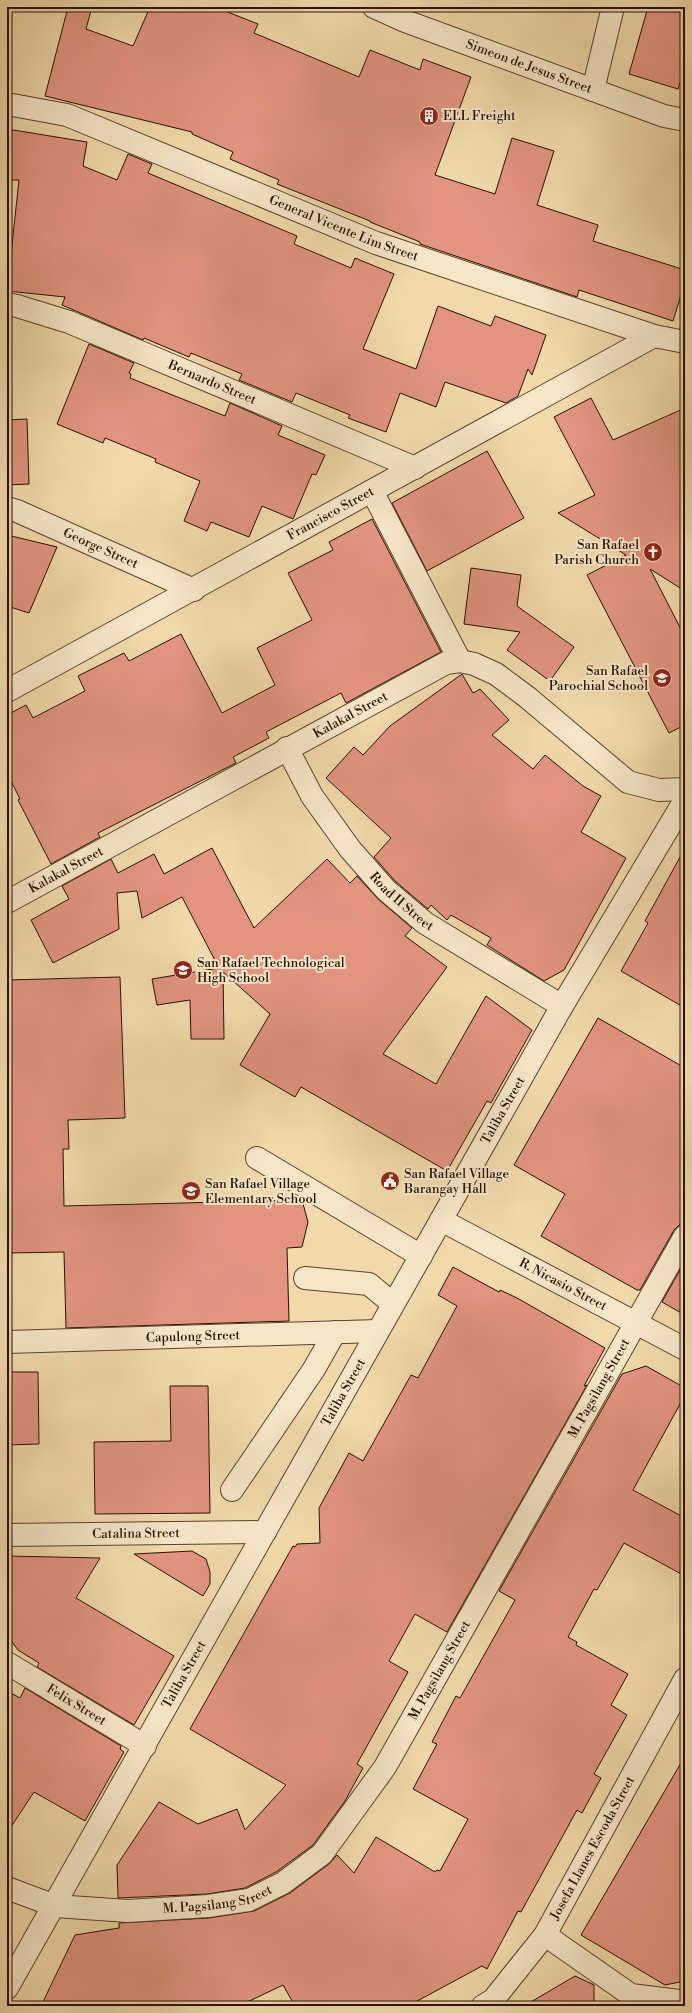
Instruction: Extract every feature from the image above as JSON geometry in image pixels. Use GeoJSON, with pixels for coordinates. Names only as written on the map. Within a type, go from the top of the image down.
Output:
{"type":"FeatureCollection","features":[{"type":"Feature","properties":{"kind":"street","name":"Simeon de Jesus Street"},"geometry":{"type":"LineString","coordinates":[[374,7],[405,21],[664,116],[685,120]]}},
{"type":"Feature","properties":{"kind":"street"},"geometry":{"type":"LineString","coordinates":[[593,90],[613,7]]}},
{"type":"Feature","properties":{"kind":"street","name":"General Vicente Lim Street"},"geometry":{"type":"LineString","coordinates":[[7,104],[67,115],[376,243],[654,336],[685,342]]}},
{"type":"Feature","properties":{"kind":"street","name":"Bernardo Street"},"geometry":{"type":"LineString","coordinates":[[7,304],[69,322],[415,468]]}},
{"type":"Feature","properties":{"kind":"street","name":"Francisco Street"},"geometry":{"type":"LineString","coordinates":[[7,691],[194,590],[654,336]]}},
{"type":"Feature","properties":{"kind":"street"},"geometry":{"type":"LineString","coordinates":[[372,491],[460,661],[474,664],[502,678],[527,697],[628,782],[659,790],[685,789]]}},
{"type":"Feature","properties":{"kind":"street","name":"George Street"},"geometry":{"type":"LineString","coordinates":[[7,508],[17,510],[194,590]]}},
{"type":"Feature","properties":{"kind":"street","name":"Kalakal Street"},"geometry":{"type":"LineString","coordinates":[[7,902],[287,748],[446,663],[460,661]]}},
{"type":"Feature","properties":{"kind":"street","name":"Road II Street"},"geometry":{"type":"LineString","coordinates":[[287,748],[316,802],[350,849],[386,890],[425,923],[562,1006]]}},
{"type":"Feature","properties":{"kind":"street","name":"Taliba Street"},"geometry":{"type":"LineString","coordinates":[[7,1988],[55,1906],[562,1006],[685,800]]}},
{"type":"Feature","properties":{"kind":"street"},"geometry":{"type":"LineString","coordinates":[[257,1158],[421,1256]]}},
{"type":"Feature","properties":{"kind":"street","name":"R. Nicasio Street"},"geometry":{"type":"LineString","coordinates":[[441,1220],[685,1349]]}},
{"type":"Feature","properties":{"kind":"street","name":"M. Pagsilang Street"},"geometry":{"type":"LineString","coordinates":[[7,1888],[55,1906],[128,1911],[208,1906],[249,1900],[283,1884],[322,1854],[385,1767],[685,1236]]}},
{"type":"Feature","properties":{"kind":"street"},"geometry":{"type":"LineString","coordinates":[[306,1278],[369,1284],[393,1304]]}},
{"type":"Feature","properties":{"kind":"street","name":"Capulong Street"},"geometry":{"type":"LineString","coordinates":[[7,1342],[378,1331]]}},
{"type":"Feature","properties":{"kind":"street"},"geometry":{"type":"LineString","coordinates":[[232,1490],[314,1369],[335,1332]]}},
{"type":"Feature","properties":{"kind":"street","name":"Catalina Street"},"geometry":{"type":"LineString","coordinates":[[7,1535],[265,1532]]}},
{"type":"Feature","properties":{"kind":"street","name":"Felix Street"},"geometry":{"type":"LineString","coordinates":[[7,1663],[145,1746]]}},
{"type":"Feature","properties":{"kind":"street","name":"Josefa Llanes Escoda Street"},"geometry":{"type":"LineString","coordinates":[[483,2006],[493,2000],[545,1935],[685,1679]]}},
{"type":"Feature","properties":{"kind":"street"},"geometry":{"type":"LineString","coordinates":[[545,1935],[631,1995],[679,2001],[685,2000]]}},
{"type":"Feature","properties":{"kind":"building"},"geometry":{"type":"Polygon","coordinates":[[[68,7],[92,7],[86,29],[133,46],[150,7],[215,7],[258,24],[254,33],[359,77],[370,50],[420,70],[423,59],[471,77],[435,175],[495,194],[512,138],[554,151],[537,205],[598,225],[593,241],[685,270],[685,282],[673,321],[579,290],[577,297],[420,244],[420,242],[370,221],[277,184],[279,180],[230,159],[233,152],[192,134],[192,132],[45,96],[68,7]]]}},
{"type":"Feature","properties":{"kind":"building"},"geometry":{"type":"Polygon","coordinates":[[[648,7],[685,7],[685,81],[681,80],[678,89],[629,74],[648,7]]]}},
{"type":"Feature","properties":{"kind":"building"},"geometry":{"type":"Polygon","coordinates":[[[7,129],[87,142],[83,166],[117,180],[128,154],[152,164],[148,173],[297,236],[294,244],[351,268],[355,258],[394,274],[363,349],[416,369],[438,306],[491,326],[495,316],[546,335],[532,375],[528,369],[518,396],[506,403],[445,382],[436,407],[400,393],[386,432],[348,418],[350,415],[296,393],[292,402],[239,380],[242,374],[191,353],[189,357],[144,338],[143,340],[62,305],[65,297],[7,291],[19,180],[7,180],[7,129]]]}},
{"type":"Feature","properties":{"kind":"building"},"geometry":{"type":"Polygon","coordinates":[[[89,344],[134,363],[129,373],[131,374],[130,378],[225,416],[230,403],[282,426],[278,435],[325,455],[316,475],[312,474],[293,519],[262,506],[249,537],[211,522],[207,531],[184,521],[200,481],[155,462],[156,459],[105,438],[103,443],[57,424],[89,344]]]}},
{"type":"Feature","properties":{"kind":"building"},"geometry":{"type":"Polygon","coordinates":[[[591,398],[613,440],[685,408],[685,591],[650,569],[685,637],[685,725],[669,733],[587,575],[626,555],[558,513],[595,495],[554,417],[591,398]]]}},
{"type":"Feature","properties":{"kind":"building"},"geometry":{"type":"Polygon","coordinates":[[[27,419],[29,484],[7,485],[7,420],[27,419]]]}},
{"type":"Feature","properties":{"kind":"building"},"geometry":{"type":"Polygon","coordinates":[[[487,451],[524,518],[427,571],[392,503],[487,451]]]}},
{"type":"Feature","properties":{"kind":"building"},"geometry":{"type":"Polygon","coordinates":[[[372,519],[441,652],[346,703],[341,693],[266,732],[269,738],[233,757],[236,763],[98,833],[100,837],[51,864],[18,800],[20,799],[7,773],[7,715],[26,705],[33,718],[85,691],[78,676],[124,653],[129,661],[181,634],[222,713],[275,685],[257,648],[312,620],[288,573],[333,550],[329,542],[372,519]]]}},
{"type":"Feature","properties":{"kind":"building"},"geometry":{"type":"Polygon","coordinates":[[[7,535],[57,547],[29,613],[7,606],[7,535]]]}},
{"type":"Feature","properties":{"kind":"building"},"geometry":{"type":"Polygon","coordinates":[[[471,568],[521,575],[517,606],[574,647],[550,681],[507,650],[520,632],[464,624],[471,568]]]}},
{"type":"Feature","properties":{"kind":"building"},"geometry":{"type":"Polygon","coordinates":[[[462,674],[473,693],[480,689],[509,720],[492,735],[533,769],[545,755],[583,786],[601,796],[581,832],[626,858],[564,970],[544,981],[487,945],[491,938],[451,915],[447,920],[431,905],[428,909],[395,881],[374,857],[391,838],[326,778],[354,747],[363,755],[390,726],[462,674]]]}},
{"type":"Feature","properties":{"kind":"building"},"geometry":{"type":"Polygon","coordinates":[[[212,848],[254,928],[327,859],[350,883],[357,876],[378,899],[412,928],[405,936],[447,967],[383,1054],[436,1084],[486,996],[532,1030],[491,1103],[487,1101],[447,1171],[301,1087],[295,1097],[240,1065],[270,1014],[223,972],[224,1039],[191,1039],[190,1000],[157,1005],[152,979],[219,968],[182,897],[142,918],[137,891],[117,893],[119,929],[53,963],[31,920],[69,899],[62,886],[111,859],[118,873],[154,854],[164,874],[212,848]]]}},
{"type":"Feature","properties":{"kind":"building"},"geometry":{"type":"Polygon","coordinates":[[[685,848],[685,1008],[621,971],[648,923],[645,921],[685,848]]]}},
{"type":"Feature","properties":{"kind":"building"},"geometry":{"type":"Polygon","coordinates":[[[120,977],[125,1118],[68,1120],[69,1149],[63,1149],[64,1206],[302,1200],[308,1222],[302,1247],[287,1248],[289,1321],[66,1328],[64,1252],[7,1253],[7,980],[120,977]]]}},
{"type":"Feature","properties":{"kind":"building"},"geometry":{"type":"Polygon","coordinates":[[[598,1018],[685,1068],[685,1224],[679,1225],[674,1230],[640,1290],[637,1290],[541,1236],[565,1194],[514,1165],[598,1018]]]}},
{"type":"Feature","properties":{"kind":"building"},"geometry":{"type":"Polygon","coordinates":[[[685,1261],[685,1315],[662,1302],[685,1261]]]}},
{"type":"Feature","properties":{"kind":"building"},"geometry":{"type":"Polygon","coordinates":[[[453,1267],[499,1292],[500,1290],[517,1298],[605,1348],[584,1386],[587,1385],[447,1632],[415,1614],[389,1661],[408,1672],[357,1764],[363,1768],[345,1801],[313,1845],[276,1872],[245,1888],[207,1894],[118,1898],[117,1865],[159,1802],[198,1824],[237,1809],[245,1830],[286,1785],[190,1729],[293,1546],[295,1547],[297,1544],[320,1543],[319,1508],[349,1453],[363,1461],[411,1375],[418,1378],[457,1306],[438,1295],[453,1267]]]}},
{"type":"Feature","properties":{"kind":"building"},"geometry":{"type":"Polygon","coordinates":[[[646,1366],[685,1388],[685,1395],[633,1490],[685,1518],[685,1576],[624,1543],[597,1590],[594,1589],[568,1637],[577,1642],[576,1645],[628,1674],[611,1705],[627,1715],[594,1774],[601,1778],[582,1813],[577,1810],[521,1912],[518,1911],[487,1969],[482,1966],[408,2006],[295,2006],[283,1985],[239,2006],[41,2006],[75,1935],[119,1928],[119,1923],[209,1918],[254,1911],[290,1893],[329,1864],[337,1855],[354,1873],[376,1837],[435,1872],[437,1870],[440,1871],[468,1819],[413,1789],[437,1744],[432,1742],[456,1696],[460,1698],[515,1600],[499,1591],[622,1374],[646,1366]]]}},
{"type":"Feature","properties":{"kind":"building"},"geometry":{"type":"Polygon","coordinates":[[[7,1372],[38,1372],[39,1444],[7,1445],[7,1372]]]}},
{"type":"Feature","properties":{"kind":"building"},"geometry":{"type":"Polygon","coordinates":[[[170,1386],[208,1386],[210,1513],[95,1514],[94,1442],[171,1441],[170,1386]]]}},
{"type":"Feature","properties":{"kind":"building"},"geometry":{"type":"Polygon","coordinates":[[[192,1551],[206,1559],[210,1572],[210,1584],[203,1596],[134,1554],[192,1551]]]}},
{"type":"Feature","properties":{"kind":"building"},"geometry":{"type":"Polygon","coordinates":[[[7,1556],[100,1558],[76,1598],[174,1656],[134,1725],[37,1667],[39,1663],[18,1650],[7,1635],[7,1556]]]}},
{"type":"Feature","properties":{"kind":"building"},"geometry":{"type":"Polygon","coordinates":[[[25,1688],[121,1746],[120,1749],[124,1752],[85,1821],[34,1792],[7,1833],[7,1691],[20,1698],[25,1688]]]}},
{"type":"Feature","properties":{"kind":"building"},"geometry":{"type":"Polygon","coordinates":[[[685,1756],[685,1981],[665,1985],[581,1935],[685,1756]]]}},
{"type":"Feature","properties":{"kind":"building"},"geometry":{"type":"Polygon","coordinates":[[[575,1976],[594,1985],[594,2006],[524,2006],[575,1976]]]}},
{"type":"Feature","properties":{"kind":"place","name":"ELL Freight"},"geometry":{"type":"Point","coordinates":[429,116]}},
{"type":"Feature","properties":{"kind":"place","name":"San Rafael Parish Church"},"geometry":{"type":"Point","coordinates":[653,552]}},
{"type":"Feature","properties":{"kind":"place","name":"San Rafael Parochial School"},"geometry":{"type":"Point","coordinates":[662,678]}},
{"type":"Feature","properties":{"kind":"place","name":"San Rafael Technological High School"},"geometry":{"type":"Point","coordinates":[183,970]}},
{"type":"Feature","properties":{"kind":"place","name":"San Rafael Village Barangay Hall"},"geometry":{"type":"Point","coordinates":[390,1181]}},
{"type":"Feature","properties":{"kind":"place","name":"San Rafael Village Elementary School"},"geometry":{"type":"Point","coordinates":[191,1191]}}]}
